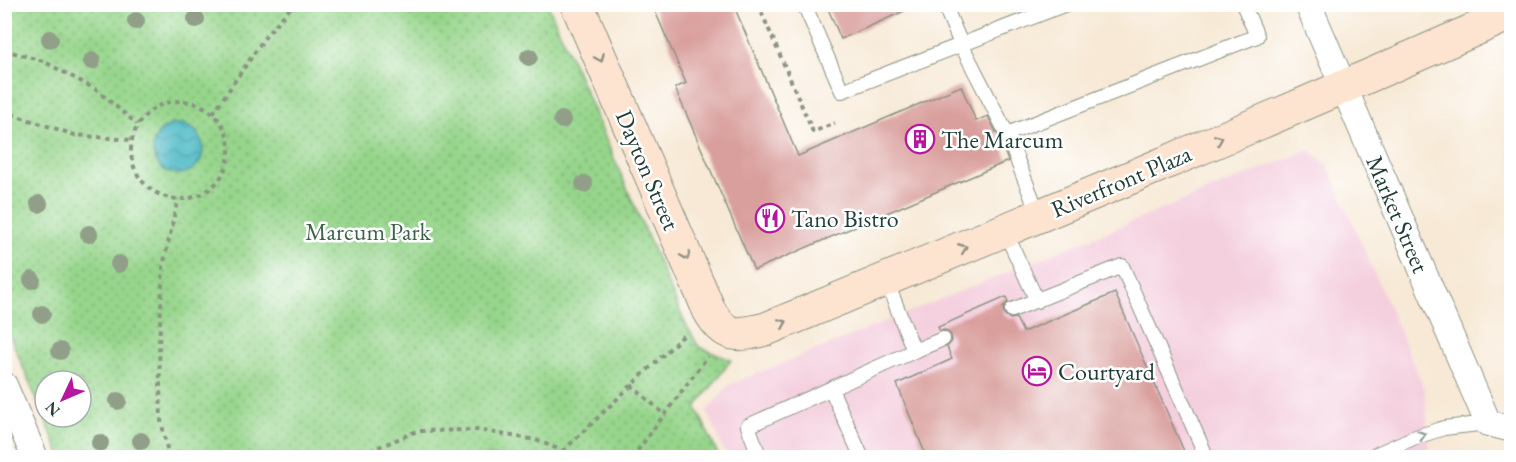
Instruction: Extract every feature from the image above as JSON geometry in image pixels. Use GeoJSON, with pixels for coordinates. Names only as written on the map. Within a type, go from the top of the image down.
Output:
{"type":"FeatureCollection","features":[{"type":"Feature","properties":{"kind":"street","name":"Dayton Street"},"geometry":{"type":"LineString","coordinates":[[577,4],[718,321]]}},
{"type":"Feature","properties":{"kind":"street","name":"Market Street"},"geometry":{"type":"LineString","coordinates":[[1308,4],[1343,87],[1500,426]]}},
{"type":"Feature","properties":{"kind":"street","name":"Riverfront Plaza"},"geometry":{"type":"LineString","coordinates":[[718,321],[743,335],[766,329],[1005,231],[1512,14]]}},
{"type":"Feature","properties":{"kind":"street"},"geometry":{"type":"LineString","coordinates":[[4,385],[35,458]]}},
{"type":"Feature","properties":{"kind":"lane"},"geometry":{"type":"LineString","coordinates":[[804,4],[842,91],[1066,4]]}},
{"type":"Feature","properties":{"kind":"lane"},"geometry":{"type":"LineString","coordinates":[[944,4],[961,44],[1007,134],[1039,216]]}},
{"type":"Feature","properties":{"kind":"lane"},"geometry":{"type":"LineString","coordinates":[[1007,134],[1257,36],[1243,4]]}},
{"type":"Feature","properties":{"kind":"lane"},"geometry":{"type":"LineString","coordinates":[[1005,231],[1036,301]]}},
{"type":"Feature","properties":{"kind":"lane"},"geometry":{"type":"LineString","coordinates":[[1012,310],[1122,266],[1207,458]]}},
{"type":"Feature","properties":{"kind":"lane"},"geometry":{"type":"LineString","coordinates":[[886,280],[914,351]]}},
{"type":"Feature","properties":{"kind":"lane"},"geometry":{"type":"LineString","coordinates":[[760,458],[748,426],[943,339]]}},
{"type":"Feature","properties":{"kind":"lane"},"geometry":{"type":"LineString","coordinates":[[831,389],[862,458]]}},
{"type":"Feature","properties":{"kind":"lane"},"geometry":{"type":"LineString","coordinates":[[1368,458],[1413,438],[1444,428],[1500,426]]}},
{"type":"Feature","properties":{"kind":"path"},"geometry":{"type":"LineString","coordinates":[[213,113],[268,33],[294,4]]}},
{"type":"Feature","properties":{"kind":"path"},"geometry":{"type":"LineString","coordinates":[[758,4],[813,132],[835,123]]}},
{"type":"Feature","properties":{"kind":"path"},"geometry":{"type":"LineString","coordinates":[[4,50],[43,61],[95,89],[137,124]]}},
{"type":"Feature","properties":{"kind":"path"},"geometry":{"type":"LineString","coordinates":[[187,100],[213,113],[223,125],[229,139],[226,169],[218,182],[207,192],[193,198],[178,199],[161,196],[146,186],[136,173],[130,157],[137,124],[146,113],[159,105],[187,100]]}},
{"type":"Feature","properties":{"kind":"path"},"geometry":{"type":"LineString","coordinates":[[4,109],[14,115],[75,135],[132,140]]}},
{"type":"Feature","properties":{"kind":"path"},"geometry":{"type":"LineString","coordinates":[[169,458],[160,420],[159,344],[163,266],[178,199]]}},
{"type":"Feature","properties":{"kind":"path"},"geometry":{"type":"LineString","coordinates":[[563,451],[631,385],[718,321]]}},
{"type":"Feature","properties":{"kind":"path"},"geometry":{"type":"LineString","coordinates":[[632,458],[664,414],[718,321]]}},
{"type":"Feature","properties":{"kind":"path"},"geometry":{"type":"LineString","coordinates":[[631,385],[664,414]]}},
{"type":"Feature","properties":{"kind":"path"},"geometry":{"type":"LineString","coordinates":[[364,458],[375,449],[417,431],[478,430],[536,440],[563,451],[571,458]]}},
{"type":"Feature","properties":{"kind":"shaded area"},"geometry":{"type":"Polygon","coordinates":[[[1309,150],[1328,165],[1425,391],[1429,457],[727,457],[707,411],[729,385],[1309,150]]]}},
{"type":"Feature","properties":{"kind":"green space","name":"Marcum Park"},"geometry":{"type":"Polygon","coordinates":[[[4,5],[548,5],[684,321],[699,347],[731,360],[696,407],[719,457],[61,457],[49,429],[93,429],[93,369],[33,369],[33,390],[5,324],[4,5]]]}},
{"type":"Feature","properties":{"kind":"water"},"geometry":{"type":"Polygon","coordinates":[[[178,124],[196,131],[203,149],[196,167],[178,174],[160,167],[153,149],[160,131],[178,124]]]}},
{"type":"Feature","properties":{"kind":"building","name":"The Marcum"},"geometry":{"type":"Polygon","coordinates":[[[652,4],[733,4],[798,156],[961,86],[976,121],[988,116],[1008,161],[754,270],[675,88],[686,83],[652,4]]]}},
{"type":"Feature","properties":{"kind":"building"},"geometry":{"type":"Polygon","coordinates":[[[826,4],[920,4],[841,39],[826,4]]]}},
{"type":"Feature","properties":{"kind":"building","name":"Courtyard"},"geometry":{"type":"Polygon","coordinates":[[[1115,293],[1187,458],[927,458],[897,384],[952,359],[947,347],[952,341],[951,335],[945,330],[940,331],[938,327],[1006,297],[1008,302],[1003,308],[1004,314],[1010,319],[1016,318],[1023,332],[1115,293]]]}},
{"type":"Feature","properties":{"kind":"place","name":"The Marcum"},"geometry":{"type":"Point","coordinates":[920,139]}},
{"type":"Feature","properties":{"kind":"place","name":"Tano Bistro"},"geometry":{"type":"Point","coordinates":[770,218]}},
{"type":"Feature","properties":{"kind":"place","name":"Courtyard"},"geometry":{"type":"Point","coordinates":[1037,371]}}]}
